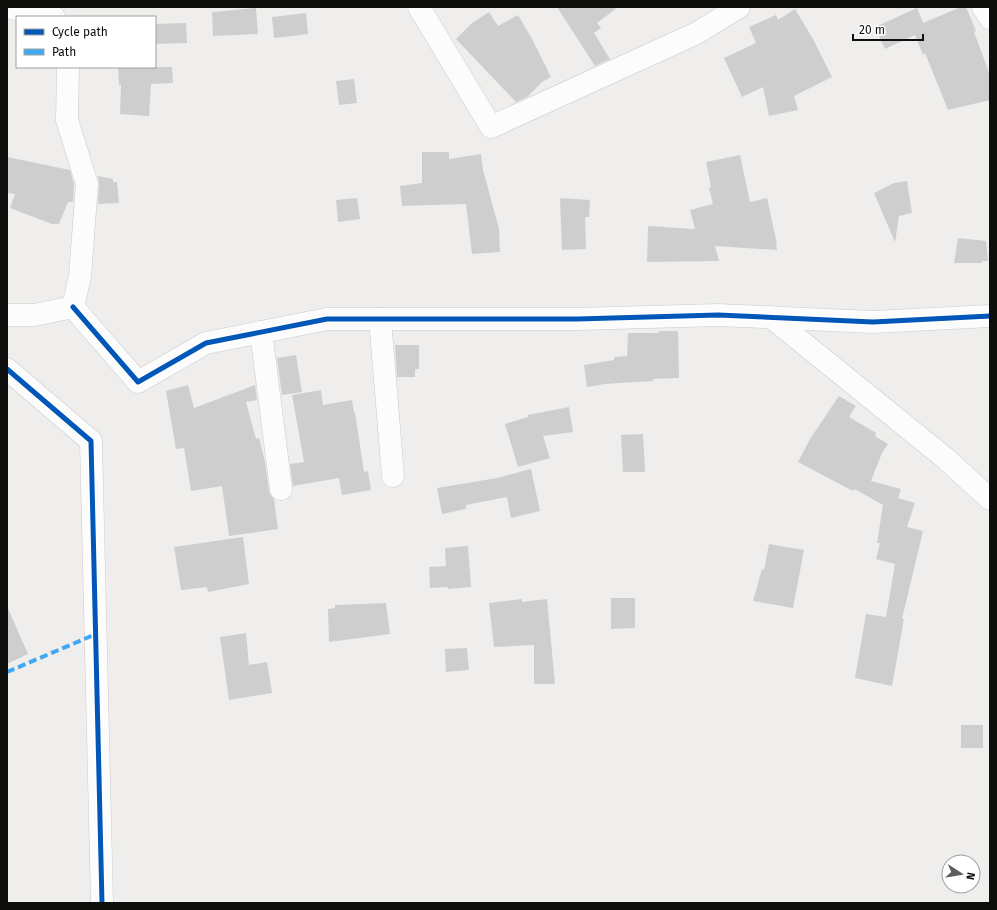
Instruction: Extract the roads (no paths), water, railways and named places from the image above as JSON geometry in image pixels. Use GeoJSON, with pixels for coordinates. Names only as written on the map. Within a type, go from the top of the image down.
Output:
{"type":"FeatureCollection","features":[{"type":"Feature","properties":{"kind":"street"},"geometry":{"type":"LineString","coordinates":[[7,7],[49,16]]}},
{"type":"Feature","properties":{"kind":"street"},"geometry":{"type":"LineString","coordinates":[[419,7],[491,127],[697,33],[739,7]]}},
{"type":"Feature","properties":{"kind":"street"},"geometry":{"type":"LineString","coordinates":[[983,7],[990,18]]}},
{"type":"Feature","properties":{"kind":"street"},"geometry":{"type":"LineString","coordinates":[[68,68],[67,120],[86,184],[80,276],[73,307]]}},
{"type":"Feature","properties":{"kind":"street"},"geometry":{"type":"LineString","coordinates":[[7,316],[34,315],[73,307]]}},
{"type":"Feature","properties":{"kind":"street"},"geometry":{"type":"LineString","coordinates":[[73,307],[138,382],[206,343],[327,319],[577,318],[718,314],[873,322],[990,316]]}},
{"type":"Feature","properties":{"kind":"street"},"geometry":{"type":"LineString","coordinates":[[771,317],[945,458],[990,499]]}},
{"type":"Feature","properties":{"kind":"street"},"geometry":{"type":"LineString","coordinates":[[380,319],[394,476]]}},
{"type":"Feature","properties":{"kind":"street"},"geometry":{"type":"LineString","coordinates":[[261,332],[281,489]]}},
{"type":"Feature","properties":{"kind":"street"},"geometry":{"type":"LineString","coordinates":[[7,369],[91,440],[102,903]]}}]}
